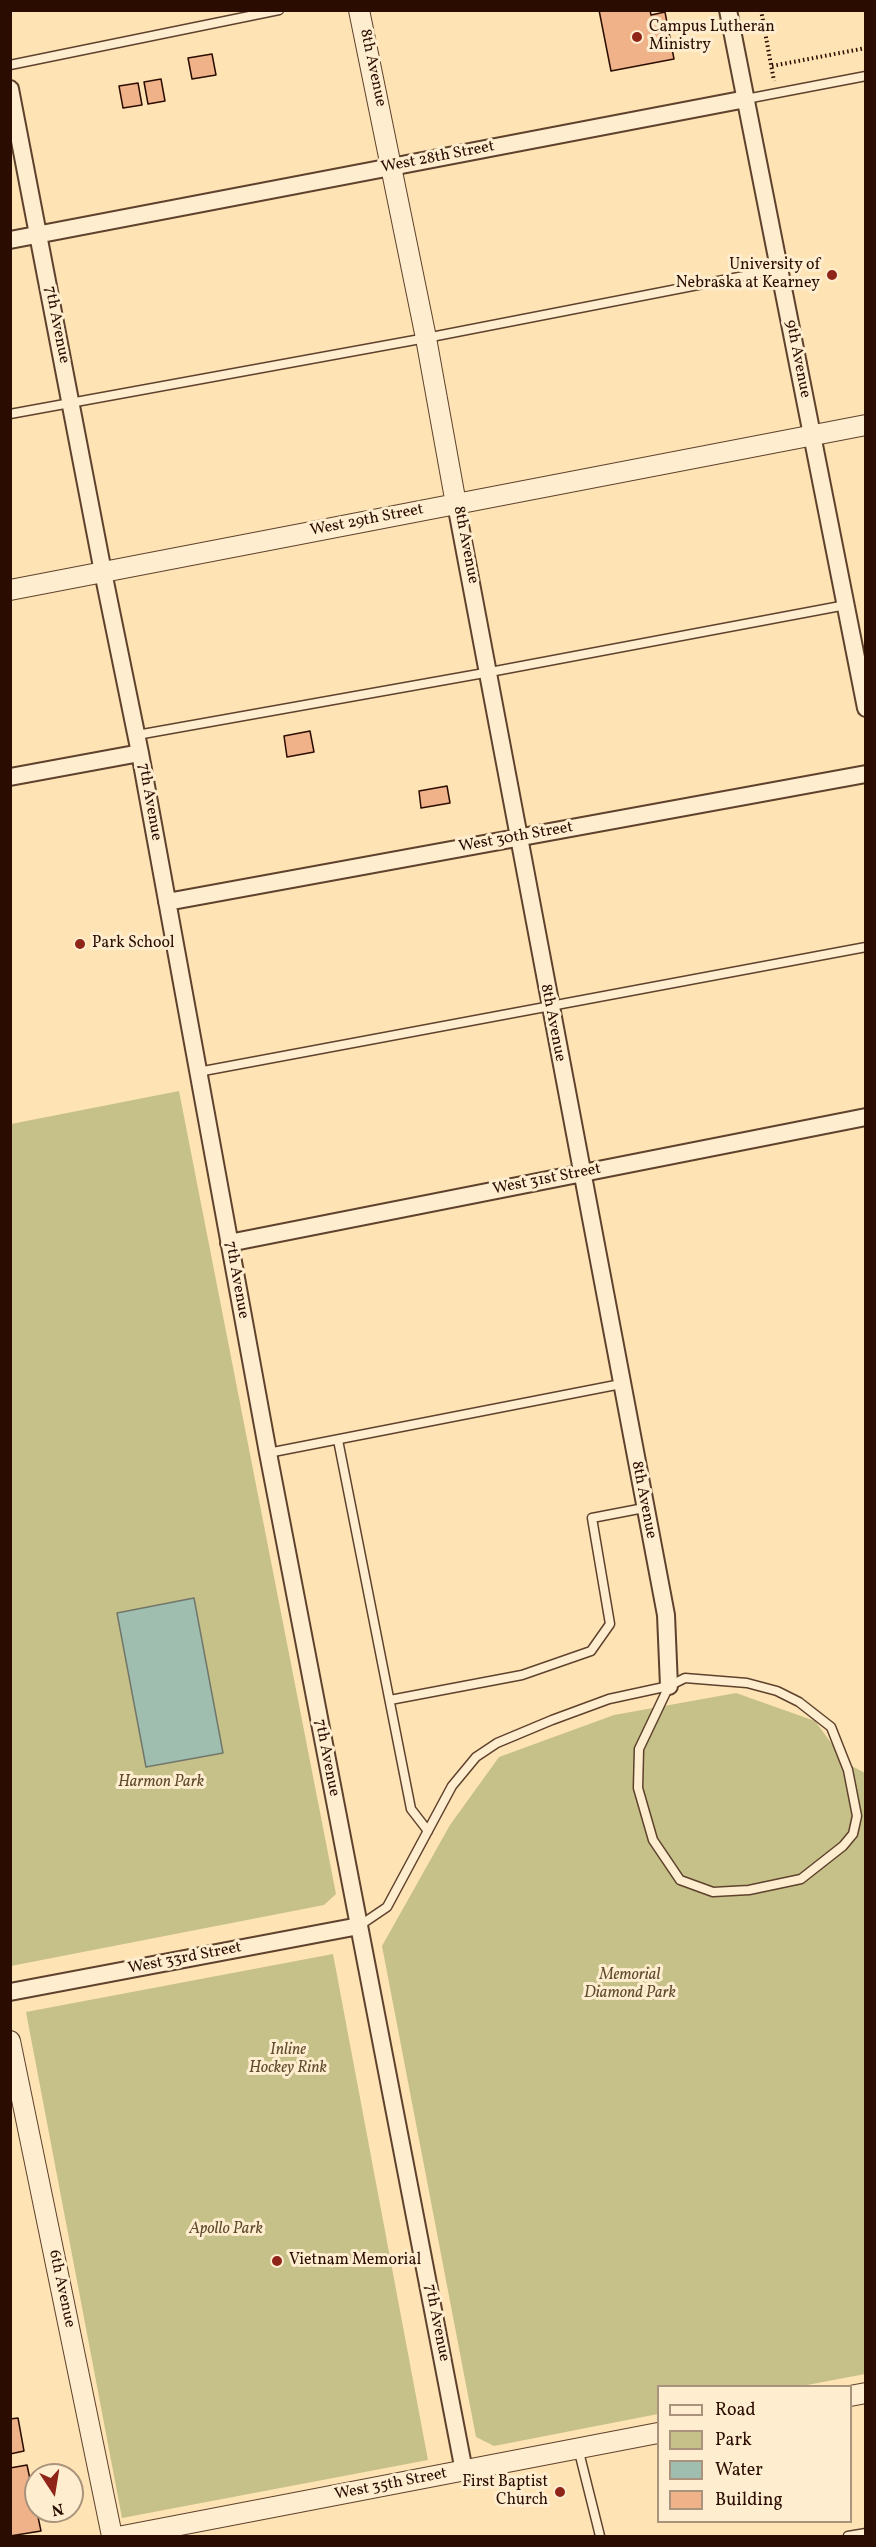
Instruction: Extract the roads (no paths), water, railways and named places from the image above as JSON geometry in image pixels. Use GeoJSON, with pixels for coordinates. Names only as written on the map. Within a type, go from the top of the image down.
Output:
{"type":"FeatureCollection","features":[{"type":"Feature","properties":{"kind":"street","name":"8th Avenue"},"geometry":{"type":"LineString","coordinates":[[359,10],[393,167],[490,672],[549,1006],[666,1615],[669,1686]]}},
{"type":"Feature","properties":{"kind":"street","name":"9th Avenue"},"geometry":{"type":"LineString","coordinates":[[728,10],[866,708]]}},
{"type":"Feature","properties":{"kind":"street","name":"7th Avenue"},"geometry":{"type":"LineString","coordinates":[[10,89],[103,572],[137,735],[267,1454],[464,2471]]}},
{"type":"Feature","properties":{"kind":"street","name":"West 28th Street"},"geometry":{"type":"LineString","coordinates":[[10,240],[746,99]]}},
{"type":"Feature","properties":{"kind":"street","name":"West 29th Street"},"geometry":{"type":"LineString","coordinates":[[10,590],[866,425]]}},
{"type":"Feature","properties":{"kind":"street"},"geometry":{"type":"LineString","coordinates":[[10,777],[140,753]]}},
{"type":"Feature","properties":{"kind":"street","name":"West 30th Street"},"geometry":{"type":"LineString","coordinates":[[167,902],[866,774]]}},
{"type":"Feature","properties":{"kind":"street","name":"West 31st Street"},"geometry":{"type":"LineString","coordinates":[[229,1243],[866,1118]]}},
{"type":"Feature","properties":{"kind":"street","name":"West 33rd Street"},"geometry":{"type":"LineString","coordinates":[[10,1992],[359,1926]]}},
{"type":"Feature","properties":{"kind":"street","name":"6th Avenue"},"geometry":{"type":"LineString","coordinates":[[10,2041],[112,2536]]}},
{"type":"Feature","properties":{"kind":"street","name":"West 35th Street"},"geometry":{"type":"LineString","coordinates":[[123,2536],[657,2433]]}},
{"type":"Feature","properties":{"kind":"lane"},"geometry":{"type":"LineString","coordinates":[[10,65],[279,10]]}},
{"type":"Feature","properties":{"kind":"lane","name":"West 28th Street"},"geometry":{"type":"LineString","coordinates":[[746,99],[866,76]]}},
{"type":"Feature","properties":{"kind":"lane"},"geometry":{"type":"LineString","coordinates":[[10,414],[426,338],[780,269]]}},
{"type":"Feature","properties":{"kind":"lane"},"geometry":{"type":"LineString","coordinates":[[137,735],[846,605]]}},
{"type":"Feature","properties":{"kind":"lane"},"geometry":{"type":"LineString","coordinates":[[198,1072],[866,947]]}},
{"type":"Feature","properties":{"kind":"lane"},"geometry":{"type":"LineString","coordinates":[[267,1454],[621,1384]]}},
{"type":"Feature","properties":{"kind":"lane"},"geometry":{"type":"LineString","coordinates":[[338,1440],[411,1809],[429,1831]]}},
{"type":"Feature","properties":{"kind":"lane"},"geometry":{"type":"LineString","coordinates":[[390,1700],[522,1675],[591,1651],[610,1624],[592,1518],[644,1508]]}},
{"type":"Feature","properties":{"kind":"lane"},"geometry":{"type":"LineString","coordinates":[[359,1926],[387,1907],[452,1786],[476,1757],[497,1743],[609,1699],[669,1686],[685,1678],[747,1683],[777,1691],[799,1702],[831,1727],[848,1770],[857,1816],[853,1834],[843,1846],[801,1879],[749,1890],[712,1892],[680,1880],[653,1840],[638,1788],[639,1749],[669,1686]]}},
{"type":"Feature","properties":{"kind":"lane"},"geometry":{"type":"LineString","coordinates":[[578,2448],[600,2536]]}},
{"type":"Feature","properties":{"kind":"lane"},"geometry":{"type":"LineString","coordinates":[[848,2536],[866,2533]]}},
{"type":"Feature","properties":{"kind":"water"},"geometry":{"type":"Polygon","coordinates":[[[194,1598],[223,1753],[146,1767],[117,1613],[194,1598]]]}},
{"type":"Feature","properties":{"kind":"place","name":"Campus Lutheran Ministry"},"geometry":{"type":"Point","coordinates":[637,37]}},
{"type":"Feature","properties":{"kind":"place","name":"University of Nebraska at Kearney"},"geometry":{"type":"Point","coordinates":[832,275]}},
{"type":"Feature","properties":{"kind":"place","name":"Park School"},"geometry":{"type":"Point","coordinates":[80,944]}},
{"type":"Feature","properties":{"kind":"place","name":"Vietnam Memorial"},"geometry":{"type":"Point","coordinates":[277,2261]}},
{"type":"Feature","properties":{"kind":"place","name":"First Baptist Church"},"geometry":{"type":"Point","coordinates":[560,2492]}},
{"type":"Feature","properties":{"kind":"park label","name":"Harmon Park"},"geometry":{"type":"Point","coordinates":[161,1783]}},
{"type":"Feature","properties":{"kind":"park label","name":"Memorial Diamond Park"},"geometry":{"type":"Point","coordinates":[630,1985]}},
{"type":"Feature","properties":{"kind":"park label","name":"Inline Hockey Rink"},"geometry":{"type":"Point","coordinates":[288,2060]}},
{"type":"Feature","properties":{"kind":"park label","name":"Apollo Park"},"geometry":{"type":"Point","coordinates":[226,2230]}}]}
